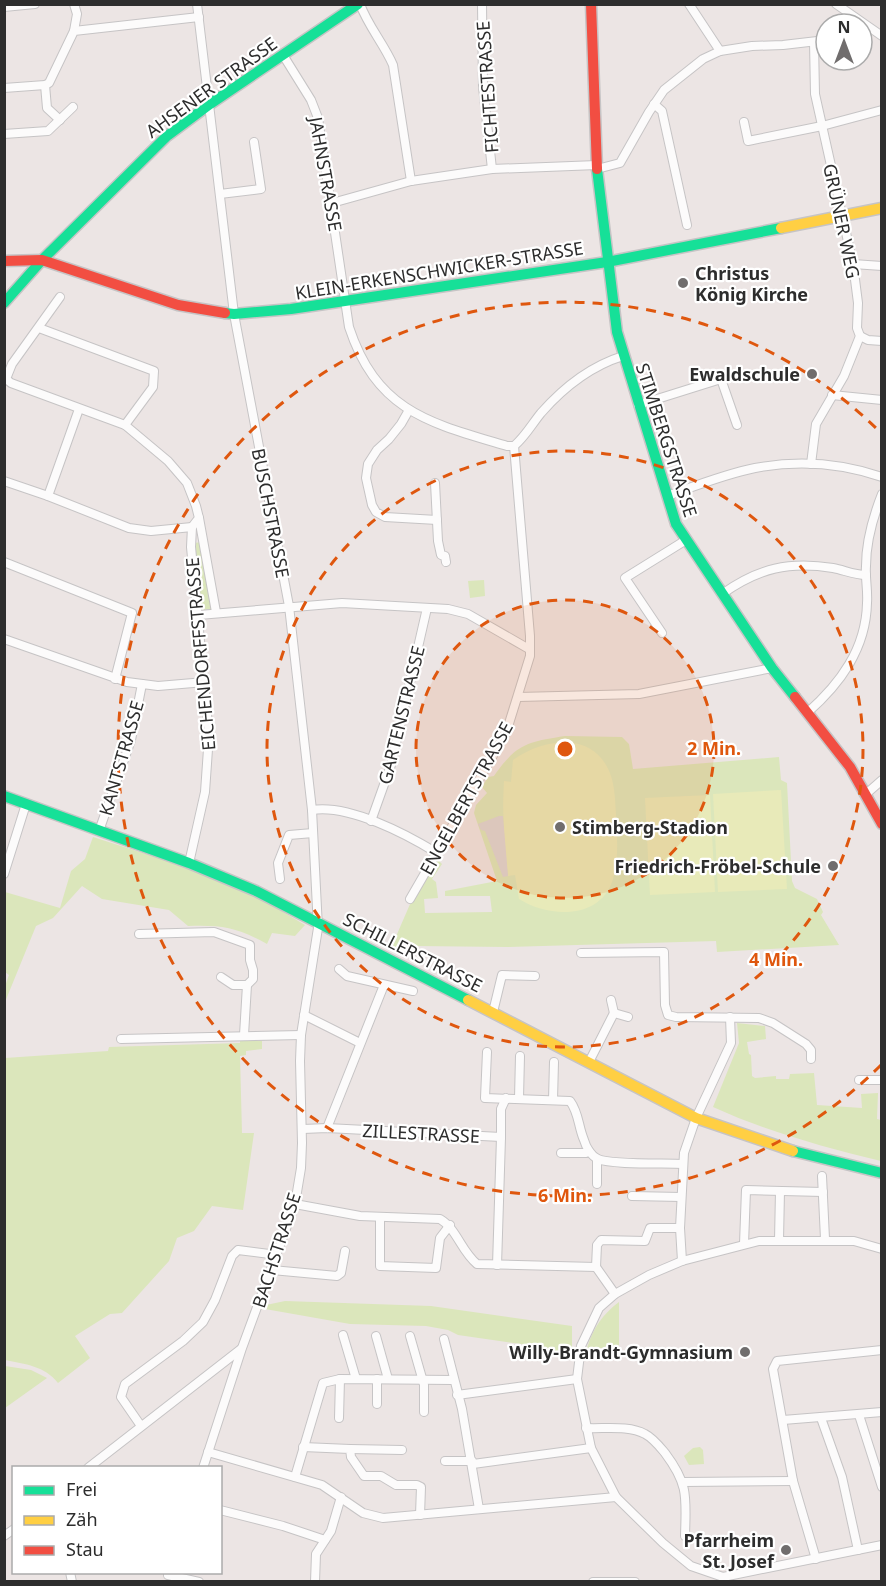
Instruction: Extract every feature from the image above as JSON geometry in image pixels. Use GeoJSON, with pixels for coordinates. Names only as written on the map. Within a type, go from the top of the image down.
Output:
{"type":"FeatureCollection","features":[{"type":"Feature","properties":{"kind":"street"},"geometry":{"type":"LineString","coordinates":[[4,7],[35,4]]}},
{"type":"Feature","properties":{"kind":"street"},"geometry":{"type":"LineString","coordinates":[[4,88],[45,85],[51,80],[74,31],[77,14],[74,4]]}},
{"type":"Feature","properties":{"kind":"street","name":"BUSCHSTRASSE"},"geometry":{"type":"LineString","coordinates":[[197,4],[234,314],[289,606],[312,810],[317,921]]}},
{"type":"Feature","properties":{"kind":"street"},"geometry":{"type":"LineString","coordinates":[[359,4],[393,64],[411,182]]}},
{"type":"Feature","properties":{"kind":"street","name":"AHSENER STRASSE"},"geometry":{"type":"LineString","coordinates":[[4,303],[58,243],[161,142],[210,104],[359,4]]}},
{"type":"Feature","properties":{"kind":"street","name":"FICHTESTRASSE"},"geometry":{"type":"LineString","coordinates":[[482,4],[483,87],[492,169]]}},
{"type":"Feature","properties":{"kind":"street","name":"STIMBERGSTRASSE"},"geometry":{"type":"LineString","coordinates":[[591,4],[597,167],[616,332],[676,524],[772,668],[850,767],[882,824]]}},
{"type":"Feature","properties":{"kind":"street"},"geometry":{"type":"LineString","coordinates":[[689,4],[720,51]]}},
{"type":"Feature","properties":{"kind":"street"},"geometry":{"type":"LineString","coordinates":[[74,31],[199,17]]}},
{"type":"Feature","properties":{"kind":"street"},"geometry":{"type":"LineString","coordinates":[[332,203],[411,182],[492,169],[597,167],[620,163],[664,90],[703,59],[720,51],[752,46],[814,42]]}},
{"type":"Feature","properties":{"kind":"street","name":"JAHNSTRASSE"},"geometry":{"type":"LineString","coordinates":[[283,55],[312,100],[318,118],[350,327],[362,359],[376,382],[409,410],[433,423],[507,446],[514,446]]}},
{"type":"Feature","properties":{"kind":"street","name":"GRÜNER WEG"},"geometry":{"type":"LineString","coordinates":[[811,464],[816,424],[844,376],[859,340],[858,303],[853,264],[815,94],[815,72]]}},
{"type":"Feature","properties":{"kind":"street"},"geometry":{"type":"LineString","coordinates":[[45,85],[47,108],[60,120]]}},
{"type":"Feature","properties":{"kind":"street"},"geometry":{"type":"LineString","coordinates":[[654,104],[662,111],[687,225]]}},
{"type":"Feature","properties":{"kind":"street"},"geometry":{"type":"LineString","coordinates":[[4,134],[48,131],[73,107]]}},
{"type":"Feature","properties":{"kind":"street"},"geometry":{"type":"LineString","coordinates":[[744,122],[748,141],[822,126],[882,110]]}},
{"type":"Feature","properties":{"kind":"street"},"geometry":{"type":"LineString","coordinates":[[220,194],[261,189],[254,142]]}},
{"type":"Feature","properties":{"kind":"street","name":"KLEIN-ERKENSCHWICKER-STRASSE"},"geometry":{"type":"LineString","coordinates":[[8,260],[42,260],[178,305],[234,314],[291,309],[607,261],[882,208]]}},
{"type":"Feature","properties":{"kind":"street"},"geometry":{"type":"LineString","coordinates":[[58,243],[58,254],[66,267]]}},
{"type":"Feature","properties":{"kind":"street"},"geometry":{"type":"LineString","coordinates":[[8,260],[21,273],[21,285]]}},
{"type":"Feature","properties":{"kind":"street"},"geometry":{"type":"LineString","coordinates":[[853,264],[882,266]]}},
{"type":"Feature","properties":{"kind":"street","name":"EICHENDORFFSTRASSE"},"geometry":{"type":"LineString","coordinates":[[60,297],[12,364],[6,379],[11,383],[125,425],[168,461],[187,483],[196,506],[216,612]]}},
{"type":"Feature","properties":{"kind":"street"},"geometry":{"type":"LineString","coordinates":[[39,328],[153,371],[153,387],[125,425]]}},
{"type":"Feature","properties":{"kind":"street"},"geometry":{"type":"LineString","coordinates":[[859,340],[882,341]]}},
{"type":"Feature","properties":{"kind":"street"},"geometry":{"type":"LineString","coordinates":[[514,446],[549,405],[567,388],[596,368],[622,356]]}},
{"type":"Feature","properties":{"kind":"street"},"geometry":{"type":"LineString","coordinates":[[638,405],[721,379],[737,425]]}},
{"type":"Feature","properties":{"kind":"street"},"geometry":{"type":"LineString","coordinates":[[832,395],[882,400]]}},
{"type":"Feature","properties":{"kind":"street"},"geometry":{"type":"LineString","coordinates":[[48,496],[80,409]]}},
{"type":"Feature","properties":{"kind":"street"},"geometry":{"type":"LineString","coordinates":[[409,410],[395,432],[377,450],[368,465],[366,478],[372,505],[376,512],[385,517],[437,520]]}},
{"type":"Feature","properties":{"kind":"street","name":"ENGELBERTSTRASSE"},"geometry":{"type":"LineString","coordinates":[[410,899],[506,733],[530,656],[514,446]]}},
{"type":"Feature","properties":{"kind":"street"},"geometry":{"type":"LineString","coordinates":[[667,496],[753,468],[782,464],[811,464],[857,469],[882,477]]}},
{"type":"Feature","properties":{"kind":"street"},"geometry":{"type":"LineString","coordinates":[[4,481],[129,528],[151,531],[192,527],[199,518]]}},
{"type":"Feature","properties":{"kind":"street"},"geometry":{"type":"LineString","coordinates":[[435,483],[438,541],[441,555],[446,556],[446,562]]}},
{"type":"Feature","properties":{"kind":"street"},"geometry":{"type":"LineString","coordinates":[[807,713],[827,696],[843,677],[853,657],[865,621],[869,534],[882,494]]}},
{"type":"Feature","properties":{"kind":"street","name":"EICHENDORFFSTRASSE"},"geometry":{"type":"LineString","coordinates":[[189,863],[205,792],[209,735],[191,547],[192,527]]}},
{"type":"Feature","properties":{"kind":"street"},"geometry":{"type":"LineString","coordinates":[[662,633],[625,579],[686,540]]}},
{"type":"Feature","properties":{"kind":"street"},"geometry":{"type":"LineString","coordinates":[[4,562],[132,613],[115,679]]}},
{"type":"Feature","properties":{"kind":"street"},"geometry":{"type":"LineString","coordinates":[[722,594],[753,575],[776,567],[816,566],[859,575],[866,574]]}},
{"type":"Feature","properties":{"kind":"street"},"geometry":{"type":"LineString","coordinates":[[199,615],[342,603],[448,609],[468,614],[529,649]]}},
{"type":"Feature","properties":{"kind":"street","name":"GARTENSTRASSE"},"geometry":{"type":"LineString","coordinates":[[371,821],[391,765],[427,608]]}},
{"type":"Feature","properties":{"kind":"street"},"geometry":{"type":"LineString","coordinates":[[4,639],[115,679],[158,686],[205,682]]}},
{"type":"Feature","properties":{"kind":"street"},"geometry":{"type":"LineString","coordinates":[[518,698],[639,694],[772,668]]}},
{"type":"Feature","properties":{"kind":"street","name":"KANTSTRASSE"},"geometry":{"type":"LineString","coordinates":[[99,831],[131,740],[142,684]]}},
{"type":"Feature","properties":{"kind":"street"},"geometry":{"type":"LineString","coordinates":[[866,794],[882,780]]}},
{"type":"Feature","properties":{"kind":"street","name":"SCHILLERSTRASSE"},"geometry":{"type":"LineString","coordinates":[[4,796],[189,863],[256,891],[696,1118],[740,1136],[882,1173]]}},
{"type":"Feature","properties":{"kind":"street"},"geometry":{"type":"LineString","coordinates":[[4,874],[26,804]]}},
{"type":"Feature","properties":{"kind":"street"},"geometry":{"type":"LineString","coordinates":[[312,810],[340,812],[371,821],[437,853]]}},
{"type":"Feature","properties":{"kind":"street"},"geometry":{"type":"LineString","coordinates":[[280,879],[278,863],[289,835],[313,833]]}},
{"type":"Feature","properties":{"kind":"street","name":"BACHSTRASSE"},"geometry":{"type":"LineString","coordinates":[[203,1466],[242,1348],[295,1204],[301,1168],[303,1129],[301,1035],[315,952],[317,921]]}},
{"type":"Feature","properties":{"kind":"street"},"geometry":{"type":"LineString","coordinates":[[139,934],[214,932],[250,945],[253,980],[247,985],[233,985],[221,977]]}},
{"type":"Feature","properties":{"kind":"street"},"geometry":{"type":"LineString","coordinates":[[581,953],[664,952],[665,1005],[668,1015],[759,1018],[773,1023],[806,1044],[811,1050],[811,1059]]}},
{"type":"Feature","properties":{"kind":"street","name":"SCHILLERSTRASSE"},"geometry":{"type":"LineString","coordinates":[[339,969],[347,976],[413,991]]}},
{"type":"Feature","properties":{"kind":"street","name":"SCHILLERSTRASSE"},"geometry":{"type":"LineString","coordinates":[[493,1012],[502,975],[535,976]]}},
{"type":"Feature","properties":{"kind":"street"},"geometry":{"type":"LineString","coordinates":[[244,1035],[247,985]]}},
{"type":"Feature","properties":{"kind":"street"},"geometry":{"type":"LineString","coordinates":[[327,1128],[384,985]]}},
{"type":"Feature","properties":{"kind":"street"},"geometry":{"type":"LineString","coordinates":[[589,1062],[614,1013],[610,1000]]}},
{"type":"Feature","properties":{"kind":"street"},"geometry":{"type":"LineString","coordinates":[[614,1013],[628,1017]]}},
{"type":"Feature","properties":{"kind":"street"},"geometry":{"type":"LineString","coordinates":[[304,1015],[360,1043]]}},
{"type":"Feature","properties":{"kind":"street"},"geometry":{"type":"LineString","coordinates":[[682,1260],[681,1197],[687,1140],[731,1043],[730,1017]]}},
{"type":"Feature","properties":{"kind":"street"},"geometry":{"type":"LineString","coordinates":[[121,1039],[301,1035]]}},
{"type":"Feature","properties":{"kind":"street"},"geometry":{"type":"LineString","coordinates":[[487,1052],[485,1098],[570,1101],[576,1109],[588,1151],[597,1159],[683,1164]]}},
{"type":"Feature","properties":{"kind":"street"},"geometry":{"type":"LineString","coordinates":[[519,1098],[520,1056]]}},
{"type":"Feature","properties":{"kind":"street"},"geometry":{"type":"LineString","coordinates":[[553,1100],[554,1062]]}},
{"type":"Feature","properties":{"kind":"street"},"geometry":{"type":"LineString","coordinates":[[859,1080],[882,1080]]}},
{"type":"Feature","properties":{"kind":"street","name":"ZILLESTRASSE"},"geometry":{"type":"LineString","coordinates":[[303,1129],[327,1128],[501,1137],[501,1109],[506,1098]]}},
{"type":"Feature","properties":{"kind":"street"},"geometry":{"type":"LineString","coordinates":[[497,1264],[501,1137]]}},
{"type":"Feature","properties":{"kind":"street"},"geometry":{"type":"LineString","coordinates":[[561,1153],[586,1154],[588,1151]]}},
{"type":"Feature","properties":{"kind":"street"},"geometry":{"type":"LineString","coordinates":[[597,1159],[597,1184]]}},
{"type":"Feature","properties":{"kind":"street"},"geometry":{"type":"LineString","coordinates":[[822,1176],[825,1239]]}},
{"type":"Feature","properties":{"kind":"street"},"geometry":{"type":"LineString","coordinates":[[744,1244],[746,1190],[823,1192]]}},
{"type":"Feature","properties":{"kind":"street"},"geometry":{"type":"LineString","coordinates":[[779,1240],[780,1191]]}},
{"type":"Feature","properties":{"kind":"street"},"geometry":{"type":"LineString","coordinates":[[632,1196],[681,1197]]}},
{"type":"Feature","properties":{"kind":"street"},"geometry":{"type":"LineString","coordinates":[[295,1204],[360,1216],[440,1219],[450,1225],[468,1256],[477,1264],[596,1267]]}},
{"type":"Feature","properties":{"kind":"street"},"geometry":{"type":"LineString","coordinates":[[380,1217],[380,1266],[436,1268],[440,1238],[450,1225]]}},
{"type":"Feature","properties":{"kind":"street"},"geometry":{"type":"LineString","coordinates":[[615,1294],[596,1267],[597,1245],[601,1240],[645,1241],[650,1228],[680,1228]]}},
{"type":"Feature","properties":{"kind":"street"},"geometry":{"type":"LineString","coordinates":[[882,1249],[854,1241],[779,1240],[744,1244],[682,1260],[615,1294],[599,1308],[583,1340],[577,1379],[591,1448],[615,1497],[691,1566],[723,1579],[882,1545]]}},
{"type":"Feature","properties":{"kind":"street"},"geometry":{"type":"LineString","coordinates":[[141,1426],[121,1397],[124,1384],[183,1341],[203,1322],[215,1300],[232,1256],[238,1250],[277,1256]]}},
{"type":"Feature","properties":{"kind":"street"},"geometry":{"type":"LineString","coordinates":[[272,1270],[337,1276],[341,1273],[345,1251]]}},
{"type":"Feature","properties":{"kind":"street"},"geometry":{"type":"LineString","coordinates":[[343,1335],[356,1379]]}},
{"type":"Feature","properties":{"kind":"street"},"geometry":{"type":"LineString","coordinates":[[376,1336],[387,1380]]}},
{"type":"Feature","properties":{"kind":"street"},"geometry":{"type":"LineString","coordinates":[[410,1336],[424,1385],[424,1412]]}},
{"type":"Feature","properties":{"kind":"street"},"geometry":{"type":"LineString","coordinates":[[444,1339],[473,1462],[479,1509]]}},
{"type":"Feature","properties":{"kind":"street"},"geometry":{"type":"LineString","coordinates":[[89,1466],[242,1348]]}},
{"type":"Feature","properties":{"kind":"street"},"geometry":{"type":"LineString","coordinates":[[816,1559],[793,1480],[773,1370],[777,1361],[882,1350]]}},
{"type":"Feature","properties":{"kind":"street"},"geometry":{"type":"LineString","coordinates":[[339,1379],[339,1418]]}},
{"type":"Feature","properties":{"kind":"street"},"geometry":{"type":"LineString","coordinates":[[295,1477],[323,1383],[339,1379],[453,1380]]}},
{"type":"Feature","properties":{"kind":"street"},"geometry":{"type":"LineString","coordinates":[[377,1379],[377,1404]]}},
{"type":"Feature","properties":{"kind":"street"},"geometry":{"type":"LineString","coordinates":[[457,1395],[577,1379]]}},
{"type":"Feature","properties":{"kind":"street"},"geometry":{"type":"LineString","coordinates":[[783,1420],[882,1412]]}},
{"type":"Feature","properties":{"kind":"street"},"geometry":{"type":"LineString","coordinates":[[859,1415],[882,1487]]}},
{"type":"Feature","properties":{"kind":"street"},"geometry":{"type":"LineString","coordinates":[[822,1418],[842,1477],[858,1550]]}},
{"type":"Feature","properties":{"kind":"street"},"geometry":{"type":"LineString","coordinates":[[586,1428],[627,1429],[645,1434],[658,1444],[678,1470],[683,1482],[686,1494],[685,1536]]}},
{"type":"Feature","properties":{"kind":"street"},"geometry":{"type":"LineString","coordinates":[[303,1447],[402,1449]]}},
{"type":"Feature","properties":{"kind":"street"},"geometry":{"type":"LineString","coordinates":[[445,1461],[473,1462],[591,1448]]}},
{"type":"Feature","properties":{"kind":"street"},"geometry":{"type":"LineString","coordinates":[[350,1449],[351,1457],[364,1476],[381,1476],[396,1485],[421,1487],[420,1515]]}},
{"type":"Feature","properties":{"kind":"street"},"geometry":{"type":"LineString","coordinates":[[208,1452],[322,1485],[363,1513],[383,1518],[615,1497]]}},
{"type":"Feature","properties":{"kind":"street"},"geometry":{"type":"LineString","coordinates":[[683,1482],[793,1480]]}},
{"type":"Feature","properties":{"kind":"street"},"geometry":{"type":"LineString","coordinates":[[315,1581],[316,1554],[331,1531],[341,1497]]}},
{"type":"Feature","properties":{"kind":"street"},"geometry":{"type":"LineString","coordinates":[[222,1511],[283,1526],[325,1540]]}},
{"type":"Feature","properties":{"kind":"street"},"geometry":{"type":"LineString","coordinates":[[167,1576],[198,1581]]}},
{"type":"Feature","properties":{"kind":"street"},"geometry":{"type":"LineString","coordinates":[[593,1581],[635,1581]]}},
{"type":"Feature","properties":{"kind":"green space"},"geometry":{"type":"Polygon","coordinates":[[[202,542],[212,609],[201,610],[194,543],[202,542]]]}},
{"type":"Feature","properties":{"kind":"green space"},"geometry":{"type":"Polygon","coordinates":[[[484,580],[485,596],[470,598],[468,581],[484,580]]]}},
{"type":"Feature","properties":{"kind":"green space"},"geometry":{"type":"Polygon","coordinates":[[[565,736],[622,737],[629,744],[633,769],[779,757],[781,780],[787,783],[792,881],[795,888],[817,899],[823,912],[821,915],[839,945],[717,952],[716,941],[508,947],[414,946],[410,957],[391,948],[417,888],[438,860],[442,864],[432,879],[436,882],[438,898],[424,899],[425,913],[492,912],[490,896],[445,896],[445,891],[497,881],[474,813],[476,805],[487,793],[482,787],[488,777],[494,776],[509,757],[523,746],[565,736]]]}},
{"type":"Feature","properties":{"kind":"green space","name":"Stimberg-Stadion"},"geometry":{"type":"Polygon","coordinates":[[[569,742],[586,746],[595,752],[609,771],[615,796],[617,856],[613,879],[607,892],[597,902],[573,912],[559,912],[545,910],[519,899],[515,875],[508,876],[505,853],[504,781],[511,782],[513,760],[519,756],[547,745],[569,742]]]}},
{"type":"Feature","properties":{"kind":"green space"},"geometry":{"type":"Polygon","coordinates":[[[781,790],[787,889],[718,892],[713,794],[781,790]]]}},
{"type":"Feature","properties":{"kind":"green space"},"geometry":{"type":"Polygon","coordinates":[[[710,795],[715,892],[650,895],[645,798],[710,795]]]}},
{"type":"Feature","properties":{"kind":"green space"},"geometry":{"type":"Polygon","coordinates":[[[93,837],[193,869],[258,897],[305,925],[295,936],[272,933],[267,944],[229,928],[188,926],[169,910],[102,899],[82,886],[53,918],[36,926],[5,1002],[5,986],[9,975],[5,972],[5,892],[60,908],[71,871],[85,859],[93,837]]]}},
{"type":"Feature","properties":{"kind":"green space"},"geometry":{"type":"Polygon","coordinates":[[[737,1023],[765,1026],[766,1039],[747,1042],[751,1055],[752,1076],[755,1078],[776,1076],[776,1079],[789,1079],[790,1074],[814,1073],[817,1105],[862,1108],[861,1094],[878,1093],[877,1119],[881,1120],[881,1161],[796,1138],[713,1107],[739,1043],[737,1023]]]}},
{"type":"Feature","properties":{"kind":"green space"},"geometry":{"type":"Polygon","coordinates":[[[240,1041],[262,1041],[262,1049],[246,1051],[246,1055],[240,1056],[242,1133],[254,1133],[243,1210],[212,1206],[194,1231],[177,1238],[169,1261],[122,1313],[110,1314],[75,1336],[90,1358],[58,1383],[41,1369],[5,1360],[5,1058],[108,1051],[109,1047],[240,1043],[240,1041]]]}},
{"type":"Feature","properties":{"kind":"green space"},"geometry":{"type":"Polygon","coordinates":[[[285,1301],[431,1306],[572,1326],[572,1355],[521,1344],[458,1335],[448,1330],[426,1326],[350,1324],[265,1309],[266,1305],[285,1301]]]}},
{"type":"Feature","properties":{"kind":"green space"},"geometry":{"type":"Polygon","coordinates":[[[619,1302],[619,1348],[587,1348],[599,1322],[619,1302]]]}},
{"type":"Feature","properties":{"kind":"green space"},"geometry":{"type":"Polygon","coordinates":[[[5,1366],[31,1370],[47,1378],[5,1408],[5,1366]]]}},
{"type":"Feature","properties":{"kind":"green space"},"geometry":{"type":"Polygon","coordinates":[[[700,1447],[703,1450],[704,1464],[689,1465],[684,1456],[693,1448],[700,1447]]]}},
{"type":"Feature","properties":{"kind":"shaded area"},"geometry":{"type":"Polygon","coordinates":[[[503,816],[508,876],[503,877],[485,831],[481,830],[478,824],[503,816]]]}},
{"type":"Feature","properties":{"kind":"traffic: fast"},"geometry":{"type":"LineString","coordinates":[[4,303],[42,260],[167,136],[210,104],[358,4]]}},
{"type":"Feature","properties":{"kind":"traffic: fast"},"geometry":{"type":"LineString","coordinates":[[597,169],[617,332],[676,524],[772,668],[795,697]]}},
{"type":"Feature","properties":{"kind":"traffic: fast"},"geometry":{"type":"LineString","coordinates":[[225,313],[291,309],[607,262],[781,228]]}},
{"type":"Feature","properties":{"kind":"traffic: fast"},"geometry":{"type":"LineString","coordinates":[[4,796],[189,863],[256,891],[468,1000]]}},
{"type":"Feature","properties":{"kind":"traffic: fast"},"geometry":{"type":"LineString","coordinates":[[793,1151],[882,1173]]}},
{"type":"Feature","properties":{"kind":"traffic: slow"},"geometry":{"type":"LineString","coordinates":[[781,228],[882,208]]}},
{"type":"Feature","properties":{"kind":"traffic: slow"},"geometry":{"type":"LineString","coordinates":[[468,1000],[696,1118],[793,1151]]}},
{"type":"Feature","properties":{"kind":"traffic: jam"},"geometry":{"type":"LineString","coordinates":[[591,4],[597,169]]}},
{"type":"Feature","properties":{"kind":"traffic: jam"},"geometry":{"type":"LineString","coordinates":[[4,261],[42,260],[178,305],[225,313]]}},
{"type":"Feature","properties":{"kind":"traffic: jam"},"geometry":{"type":"LineString","coordinates":[[795,697],[850,767],[882,824]]}},
{"type":"Feature","properties":{"kind":"place","name":"Christus König Kirche"},"geometry":{"type":"Point","coordinates":[683,283]}},
{"type":"Feature","properties":{"kind":"place","name":"Ewaldschule"},"geometry":{"type":"Point","coordinates":[812,374]}},
{"type":"Feature","properties":{"kind":"place","name":"Stimberg-Stadion"},"geometry":{"type":"Point","coordinates":[560,827]}},
{"type":"Feature","properties":{"kind":"place","name":"Friedrich-Fröbel-Schule"},"geometry":{"type":"Point","coordinates":[833,866]}},
{"type":"Feature","properties":{"kind":"place","name":"Willy-Brandt-Gymnasium"},"geometry":{"type":"Point","coordinates":[745,1352]}},
{"type":"Feature","properties":{"kind":"place","name":"Pfarrheim St. Josef"},"geometry":{"type":"Point","coordinates":[786,1550]}}]}
